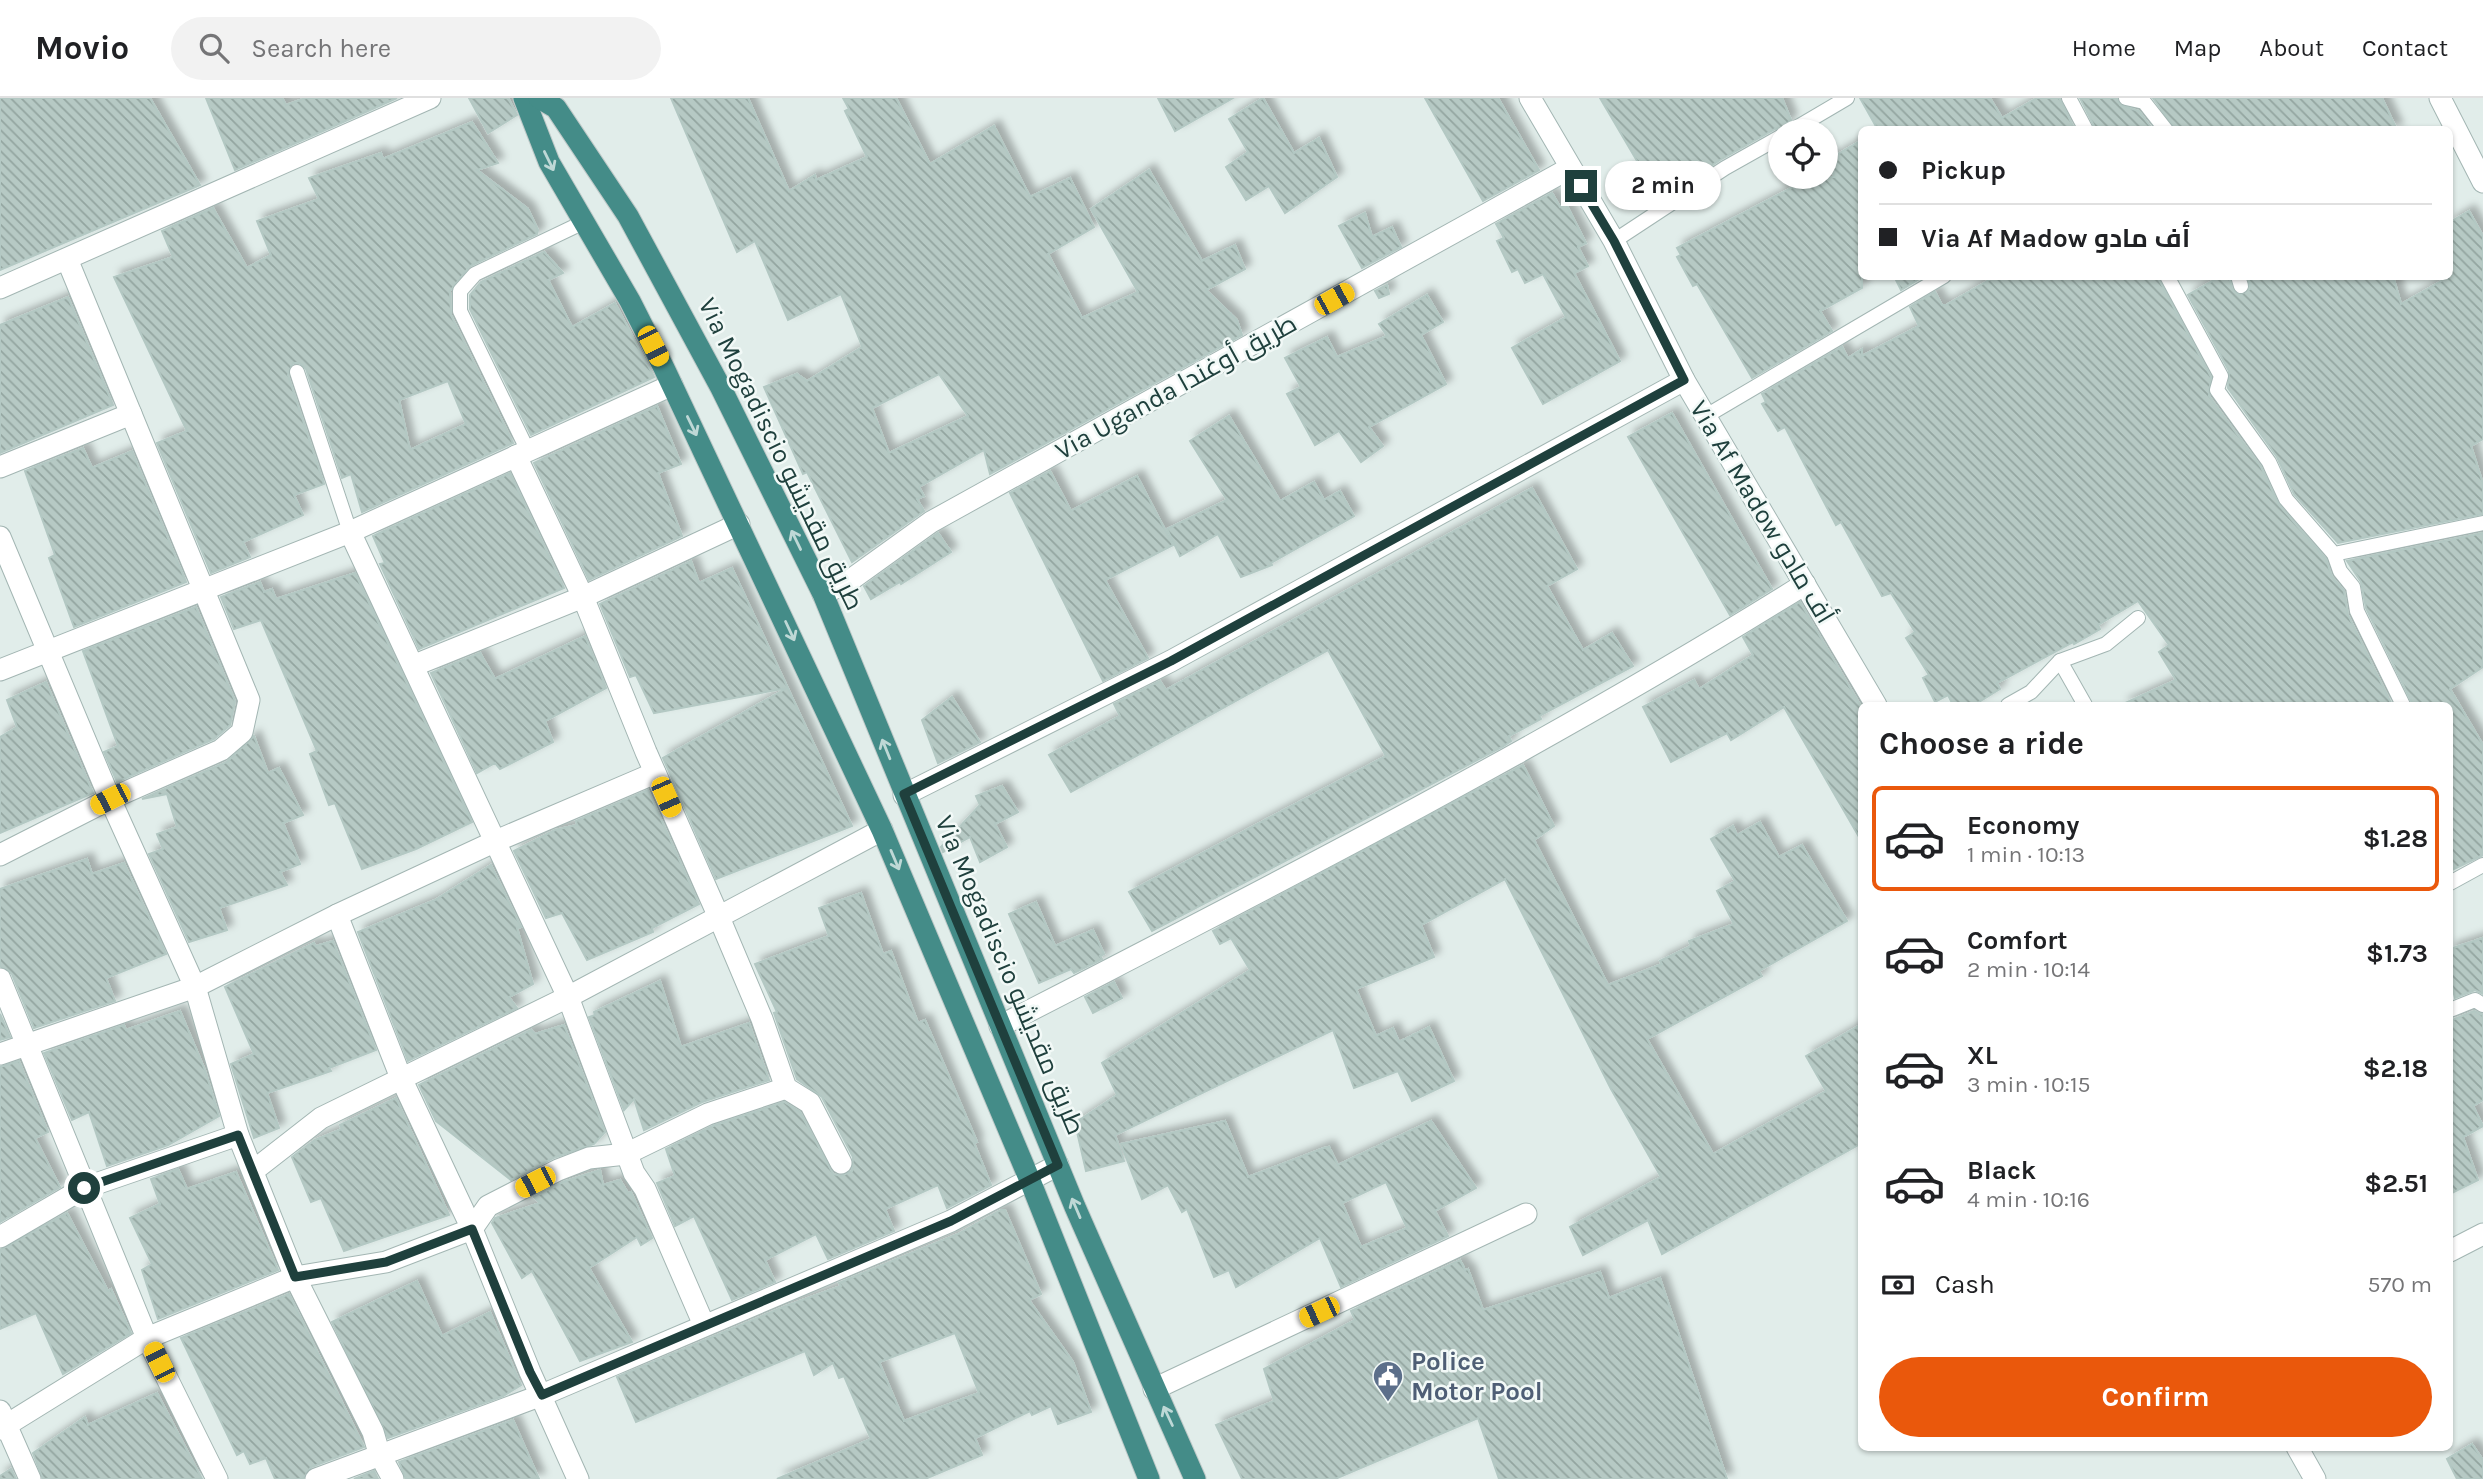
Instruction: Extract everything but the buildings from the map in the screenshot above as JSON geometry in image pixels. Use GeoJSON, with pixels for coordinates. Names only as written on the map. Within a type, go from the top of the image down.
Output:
{"type":"FeatureCollection","features":[{"type":"Feature","properties":{"kind":"highway"},"geometry":{"type":"LineString","coordinates":[[524,98],[549,162],[630,301],[672,385],[882,830],[1029,1178],[1149,1479]]}},
{"type":"Feature","properties":{"kind":"highway","name":"Via Mogadiscio طريق مقديشو"},"geometry":{"type":"LineString","coordinates":[[538,98],[556,108],[628,216],[721,388],[823,594],[1058,1165],[1195,1479]]}},
{"type":"Feature","properties":{"kind":"street"},"geometry":{"type":"LineString","coordinates":[[0,288],[430,98]]}},
{"type":"Feature","properties":{"kind":"street","name":"Via Af Madow أف مادو"},"geometry":{"type":"LineString","coordinates":[[1530,98],[1614,241],[1684,380],[1873,702]]}},
{"type":"Feature","properties":{"kind":"street"},"geometry":{"type":"LineString","coordinates":[[2440,98],[2483,181]]}},
{"type":"Feature","properties":{"kind":"street","name":"Via Uganda طريق أوغندا"},"geometry":{"type":"LineString","coordinates":[[823,594],[849,581],[931,522],[1570,168]]}},
{"type":"Feature","properties":{"kind":"street"},"geometry":{"type":"LineString","coordinates":[[0,855],[110,799],[221,750],[242,732],[249,700],[67,259]]}},
{"type":"Feature","properties":{"kind":"street"},"geometry":{"type":"LineString","coordinates":[[904,794],[1171,661],[1684,380]]}},
{"type":"Feature","properties":{"kind":"street"},"geometry":{"type":"LineString","coordinates":[[0,670],[349,532],[672,385]]}},
{"type":"Feature","properties":{"kind":"street"},"geometry":{"type":"LineString","coordinates":[[0,467],[131,414]]}},
{"type":"Feature","properties":{"kind":"street"},"geometry":{"type":"LineString","coordinates":[[522,453],[655,773],[762,1019],[786,1088],[810,1104],[841,1163]]}},
{"type":"Feature","properties":{"kind":"street"},"geometry":{"type":"LineString","coordinates":[[415,665],[583,597],[739,524]]}},
{"type":"Feature","properties":{"kind":"street"},"geometry":{"type":"LineString","coordinates":[[349,532],[415,665],[568,997],[626,1154],[704,1325]]}},
{"type":"Feature","properties":{"kind":"street"},"geometry":{"type":"LineString","coordinates":[[0,537],[110,799],[195,987],[238,1135],[295,1277],[373,1432],[379,1453],[393,1479]]}},
{"type":"Feature","properties":{"kind":"street"},"geometry":{"type":"LineString","coordinates":[[1000,1026],[1457,785],[1672,667],[1805,584]]}},
{"type":"Feature","properties":{"kind":"street"},"geometry":{"type":"LineString","coordinates":[[0,1054],[195,987],[337,915],[496,841],[655,773]]}},
{"type":"Feature","properties":{"kind":"street"},"geometry":{"type":"LineString","coordinates":[[253,1171],[321,1118],[568,997],[882,830]]}},
{"type":"Feature","properties":{"kind":"street"},"geometry":{"type":"LineString","coordinates":[[337,915],[401,1077],[472,1229],[530,1372],[578,1479]]}},
{"type":"Feature","properties":{"kind":"street"},"geometry":{"type":"LineString","coordinates":[[0,979],[24,1045],[147,1338],[217,1479]]}},
{"type":"Feature","properties":{"kind":"street"},"geometry":{"type":"LineString","coordinates":[[30,1479],[2,1422],[147,1338],[295,1277],[386,1262],[472,1229],[488,1206],[558,1170],[589,1158],[626,1154],[708,1114],[786,1088]]}},
{"type":"Feature","properties":{"kind":"street"},"geometry":{"type":"LineString","coordinates":[[0,1237],[84,1188],[238,1135]]}},
{"type":"Feature","properties":{"kind":"street"},"geometry":{"type":"LineString","coordinates":[[316,1479],[379,1453],[542,1395],[951,1221],[1058,1165]]}},
{"type":"Feature","properties":{"kind":"street"},"geometry":{"type":"LineString","coordinates":[[1154,1389],[1526,1214]]}},
{"type":"Feature","properties":{"kind":"street"},"geometry":{"type":"LineString","coordinates":[[2453,1249],[2483,1234]]}},
{"type":"Feature","properties":{"kind":"street"},"geometry":{"type":"LineString","coordinates":[[2299,1451],[2315,1479]]}},
{"type":"Feature","properties":{"kind":"lane"},"geometry":{"type":"LineString","coordinates":[[1811,119],[1847,98]]}},
{"type":"Feature","properties":{"kind":"lane"},"geometry":{"type":"LineString","coordinates":[[2068,98],[2084,126]]}},
{"type":"Feature","properties":{"kind":"lane"},"geometry":{"type":"LineString","coordinates":[[2126,98],[2144,102],[2163,126]]}},
{"type":"Feature","properties":{"kind":"lane"},"geometry":{"type":"LineString","coordinates":[[1614,241],[1725,168],[1768,144]]}},
{"type":"Feature","properties":{"kind":"lane"},"geometry":{"type":"LineString","coordinates":[[522,453],[460,310],[460,290],[475,274],[584,222]]}},
{"type":"Feature","properties":{"kind":"lane"},"geometry":{"type":"LineString","coordinates":[[1706,416],[1937,280]]}},
{"type":"Feature","properties":{"kind":"lane"},"geometry":{"type":"LineString","coordinates":[[2169,280],[2221,376],[2217,390],[2269,461],[2286,499],[2334,554],[2340,571],[2353,587],[2357,611],[2402,702]]}},
{"type":"Feature","properties":{"kind":"lane"},"geometry":{"type":"LineString","coordinates":[[297,372],[349,532]]}},
{"type":"Feature","properties":{"kind":"lane"},"geometry":{"type":"LineString","coordinates":[[2334,554],[2483,523]]}},
{"type":"Feature","properties":{"kind":"lane"},"geometry":{"type":"LineString","coordinates":[[2013,702],[2031,692],[2060,660],[2106,644],[2138,618]]}},
{"type":"Feature","properties":{"kind":"lane"},"geometry":{"type":"LineString","coordinates":[[2060,660],[2083,702]]}},
{"type":"Feature","properties":{"kind":"lane"},"geometry":{"type":"LineString","coordinates":[[2453,881],[2483,865]]}},
{"type":"Feature","properties":{"kind":"lane"},"geometry":{"type":"LineString","coordinates":[[2453,1009],[2475,1000],[2483,1005]]}},
{"type":"Feature","properties":{"kind":"place","name":"Police Motor Pool"},"geometry":{"type":"Point","coordinates":[1388,1403]}},
{"type":"Feature","properties":{"kind":"route"},"geometry":{"type":"LineString","coordinates":[[84,1188],[238,1135],[295,1277],[386,1262],[472,1229],[530,1372],[542,1395],[951,1221],[1058,1165],[904,794],[1171,661],[1684,380],[1614,241],[1581,186]]}}]}
